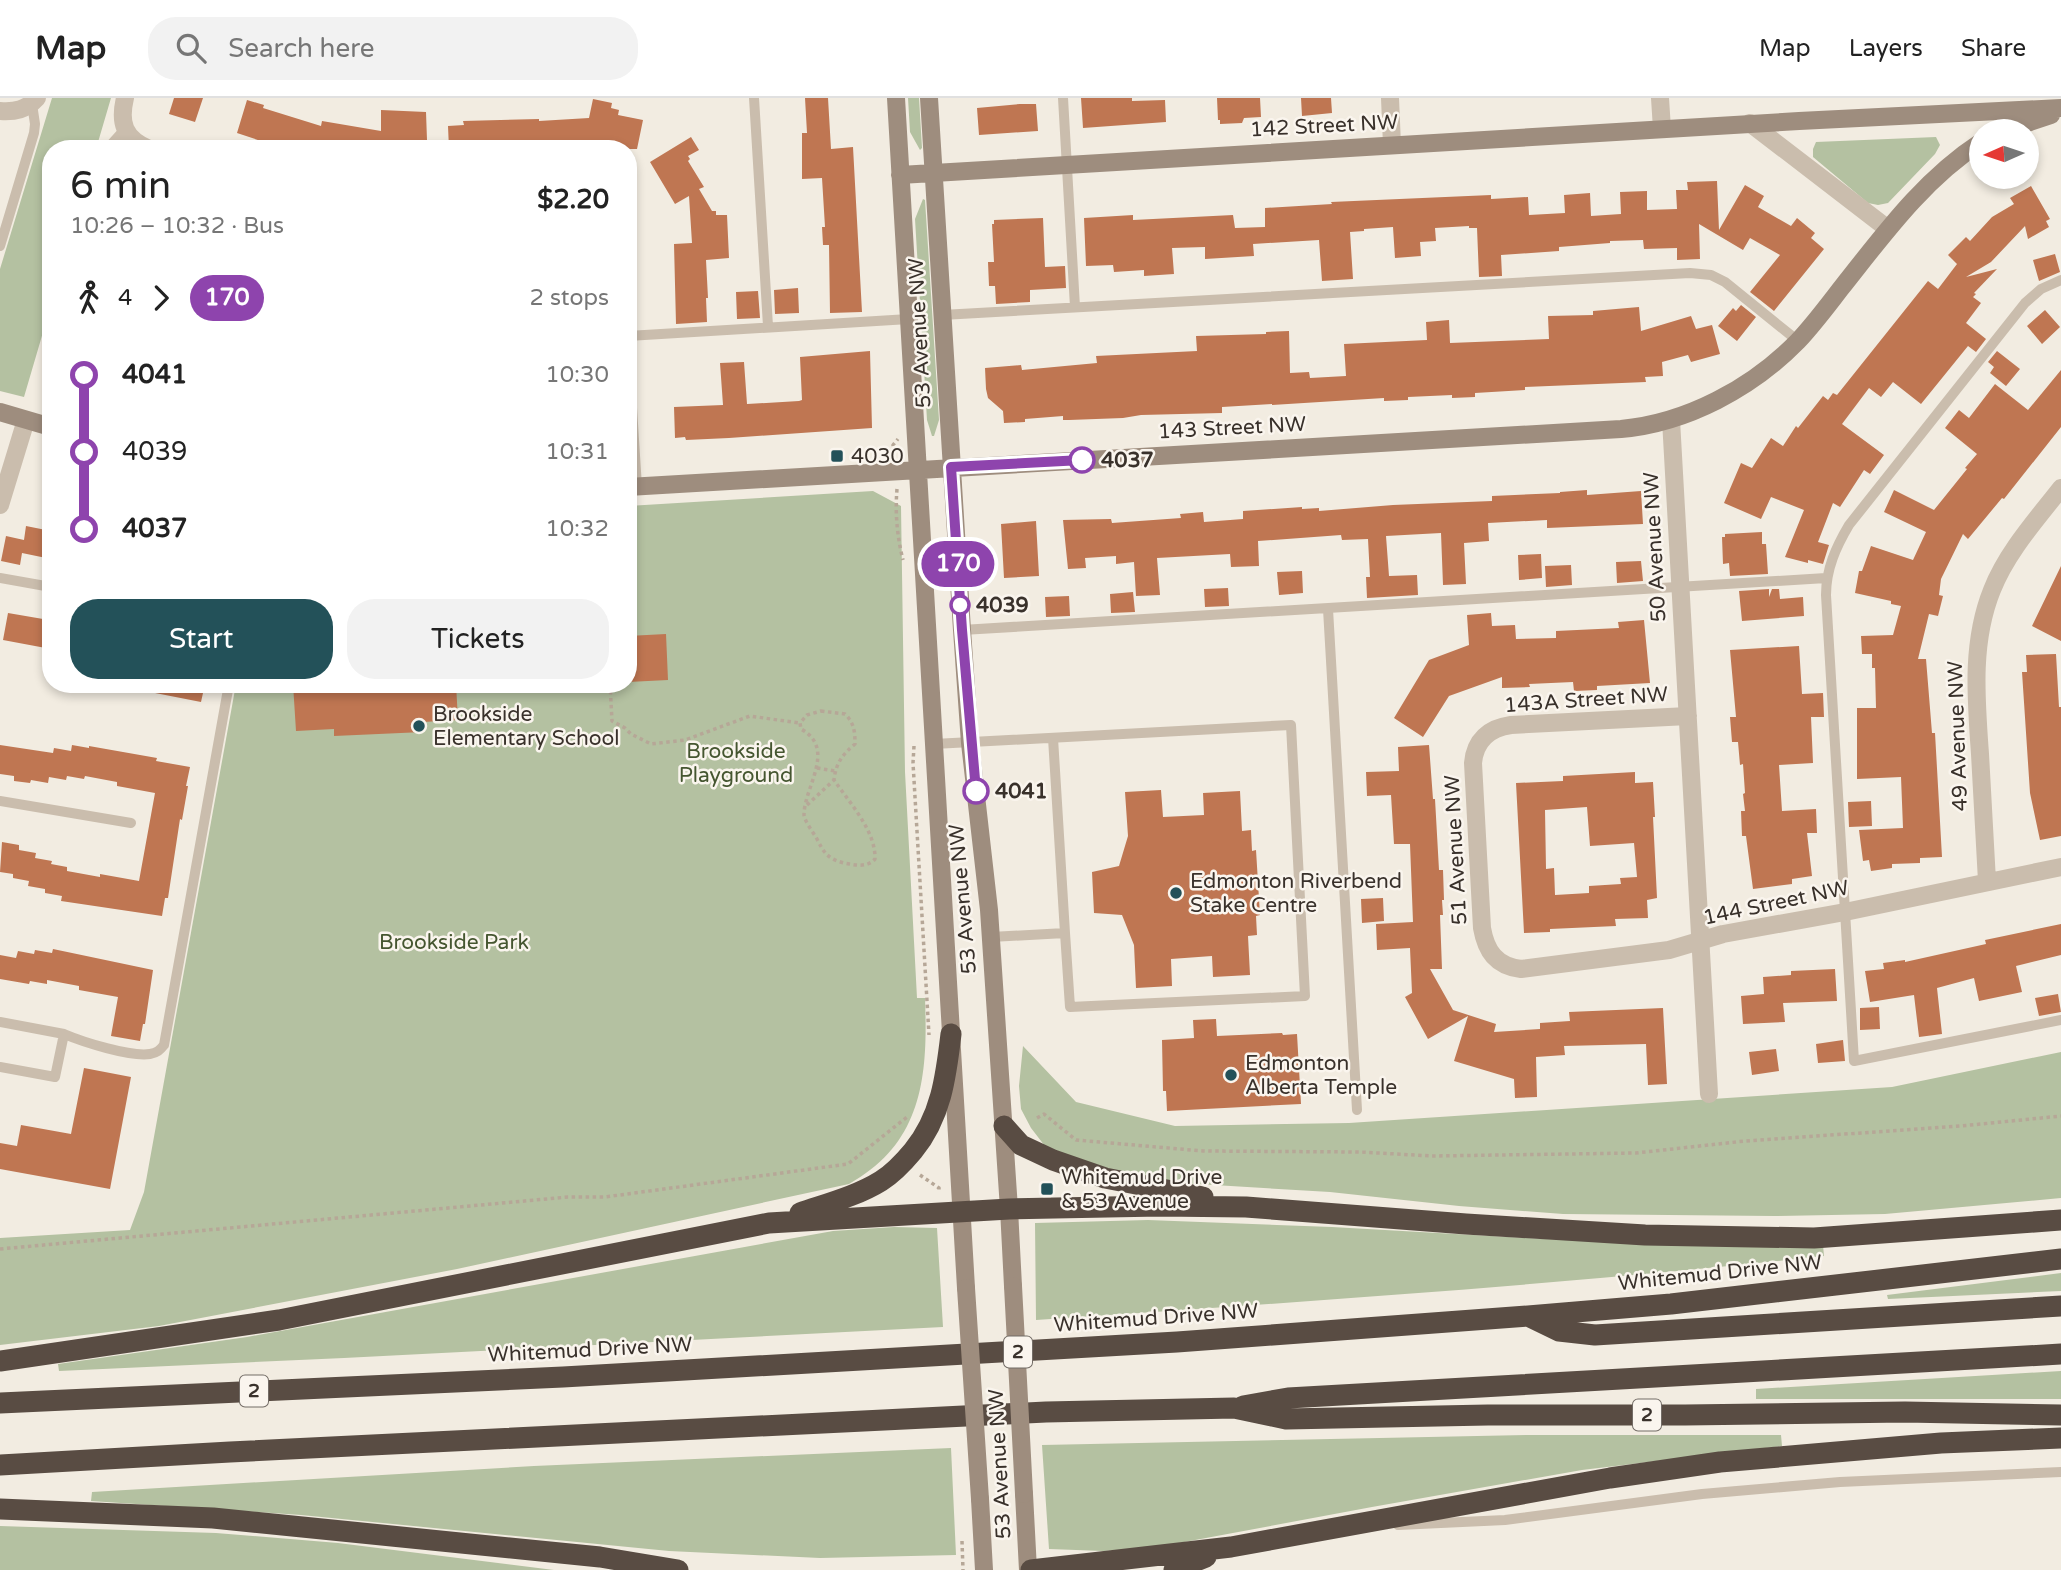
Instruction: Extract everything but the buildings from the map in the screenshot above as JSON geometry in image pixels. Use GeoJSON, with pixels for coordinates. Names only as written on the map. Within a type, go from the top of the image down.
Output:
{"type":"FeatureCollection","features":[{"type":"Feature","properties":{"kind":"highway"},"geometry":{"type":"LineString","coordinates":[[769,1223],[864,1190],[880,1182],[904,1161],[922,1140],[942,1098],[951,1034]]}},
{"type":"Feature","properties":{"kind":"highway"},"geometry":{"type":"LineString","coordinates":[[1004,1126],[1029,1150],[1105,1178],[1246,1207]]}},
{"type":"Feature","properties":{"kind":"highway"},"geometry":{"type":"LineString","coordinates":[[0,1361],[279,1320],[769,1223],[1009,1209],[1246,1207],[1645,1235],[1814,1238],[2061,1220]]}},
{"type":"Feature","properties":{"kind":"highway","name":"Whitemud Drive NW"},"geometry":{"type":"LineString","coordinates":[[0,1403],[563,1377],[1041,1350],[1528,1316],[1671,1304],[2061,1259]]}},
{"type":"Feature","properties":{"kind":"highway"},"geometry":{"type":"LineString","coordinates":[[1528,1316],[1559,1331],[1595,1335],[2061,1306]]}},
{"type":"Feature","properties":{"kind":"highway"},"geometry":{"type":"LineString","coordinates":[[1234,1408],[1288,1398],[2061,1354]]}},
{"type":"Feature","properties":{"kind":"highway","name":"2"},"geometry":{"type":"LineString","coordinates":[[0,1465],[1046,1412],[1234,1408],[1286,1419],[1905,1412],[2061,1415]]}},
{"type":"Feature","properties":{"kind":"highway"},"geometry":{"type":"LineString","coordinates":[[1030,1570],[1231,1547],[1610,1478],[1720,1462],[1941,1443],[2061,1438]]}},
{"type":"Feature","properties":{"kind":"highway"},"geometry":{"type":"LineString","coordinates":[[0,1509],[213,1518],[600,1557],[678,1570]]}},
{"type":"Feature","properties":{"kind":"highway"},"geometry":{"type":"LineString","coordinates":[[1174,1570],[1231,1547]]}},
{"type":"Feature","properties":{"kind":"street"},"geometry":{"type":"LineString","coordinates":[[125,98],[122,121],[134,140]]}},
{"type":"Feature","properties":{"kind":"street","name":"53 Avenue NW"},"geometry":{"type":"LineString","coordinates":[[896,98],[985,1570]]}},
{"type":"Feature","properties":{"kind":"street","name":"53 Avenue NW"},"geometry":{"type":"LineString","coordinates":[[929,98],[970,743],[991,937],[1004,1126],[1030,1570]]}},
{"type":"Feature","properties":{"kind":"street"},"geometry":{"type":"LineString","coordinates":[[1390,98],[1392,145]]}},
{"type":"Feature","properties":{"kind":"street"},"geometry":{"type":"LineString","coordinates":[[1660,98],[1662,129]]}},
{"type":"Feature","properties":{"kind":"street"},"geometry":{"type":"LineString","coordinates":[[0,111],[19,110],[34,101]]}},
{"type":"Feature","properties":{"kind":"street"},"geometry":{"type":"LineString","coordinates":[[2035,119],[2061,110]]}},
{"type":"Feature","properties":{"kind":"street","name":"142 Street NW"},"geometry":{"type":"LineString","coordinates":[[900,175],[1750,123],[2061,110]]}},
{"type":"Feature","properties":{"kind":"street"},"geometry":{"type":"LineString","coordinates":[[1750,123],[1888,229]]}},
{"type":"Feature","properties":{"kind":"street"},"geometry":{"type":"LineString","coordinates":[[1671,419],[1713,402],[1758,376],[1798,341],[1888,229],[1938,174],[1969,150]]}},
{"type":"Feature","properties":{"kind":"street"},"geometry":{"type":"LineString","coordinates":[[0,412],[42,424]]}},
{"type":"Feature","properties":{"kind":"street","name":"143 Street NW"},"geometry":{"type":"LineString","coordinates":[[637,487],[1621,429],[1654,425],[1671,419]]}},
{"type":"Feature","properties":{"kind":"street","name":"50 Avenue NW"},"geometry":{"type":"LineString","coordinates":[[1671,419],[1709,1094]]}},
{"type":"Feature","properties":{"kind":"street"},"geometry":{"type":"LineString","coordinates":[[0,505],[26,420]]}},
{"type":"Feature","properties":{"kind":"street","name":"49 Avenue NW"},"geometry":{"type":"LineString","coordinates":[[1987,882],[1976,671],[1981,626],[1992,590],[2003,567],[2061,488]]}},
{"type":"Feature","properties":{"kind":"street","name":"143A Street NW"},"geometry":{"type":"LineString","coordinates":[[1487,733],[1511,725],[1688,716]]}},
{"type":"Feature","properties":{"kind":"street","name":"51 Avenue NW"},"geometry":{"type":"LineString","coordinates":[[1487,733],[1477,746],[1473,763],[1482,928],[1488,948],[1500,963]]}},
{"type":"Feature","properties":{"kind":"street","name":"144 Street NW"},"geometry":{"type":"LineString","coordinates":[[1500,963],[1521,968],[1659,952],[1723,934],[1845,912],[2061,867]]}},
{"type":"Feature","properties":{"kind":"lane"},"geometry":{"type":"LineString","coordinates":[[754,98],[768,326]]}},
{"type":"Feature","properties":{"kind":"lane"},"geometry":{"type":"LineString","coordinates":[[1063,98],[1074,307]]}},
{"type":"Feature","properties":{"kind":"lane"},"geometry":{"type":"LineString","coordinates":[[0,246],[34,133],[34,101]]}},
{"type":"Feature","properties":{"kind":"lane"},"geometry":{"type":"LineString","coordinates":[[115,140],[125,129]]}},
{"type":"Feature","properties":{"kind":"lane"},"geometry":{"type":"LineString","coordinates":[[942,315],[1700,273],[1725,282],[1798,341]]}},
{"type":"Feature","properties":{"kind":"lane"},"geometry":{"type":"LineString","coordinates":[[2061,280],[2041,289],[2025,303],[1849,525],[1826,578],[1854,1061],[2061,1020]]}},
{"type":"Feature","properties":{"kind":"lane"},"geometry":{"type":"LineString","coordinates":[[637,335],[909,319]]}},
{"type":"Feature","properties":{"kind":"lane"},"geometry":{"type":"LineString","coordinates":[[0,578],[42,585]]}},
{"type":"Feature","properties":{"kind":"lane"},"geometry":{"type":"LineString","coordinates":[[962,630],[1826,578]]}},
{"type":"Feature","properties":{"kind":"lane"},"geometry":{"type":"LineString","coordinates":[[1328,608],[1357,1110]]}},
{"type":"Feature","properties":{"kind":"lane"},"geometry":{"type":"LineString","coordinates":[[0,1022],[64,1034],[90,1044],[149,1054],[159,1052],[164,1045],[227,693]]}},
{"type":"Feature","properties":{"kind":"lane"},"geometry":{"type":"LineString","coordinates":[[934,744],[1291,725],[1304,996],[1070,1007],[1053,738]]}},
{"type":"Feature","properties":{"kind":"lane"},"geometry":{"type":"LineString","coordinates":[[0,801],[131,824]]}},
{"type":"Feature","properties":{"kind":"lane"},"geometry":{"type":"LineString","coordinates":[[991,937],[1065,933]]}},
{"type":"Feature","properties":{"kind":"lane"},"geometry":{"type":"LineString","coordinates":[[0,1067],[55,1077],[64,1034]]}},
{"type":"Feature","properties":{"kind":"lane"},"geometry":{"type":"LineString","coordinates":[[1333,1529],[1505,1520],[1702,1494],[1840,1482],[2061,1472]]}},
{"type":"Feature","properties":{"kind":"path"},"geometry":{"type":"LineString","coordinates":[[898,493],[895,499],[898,539],[904,563]]}},
{"type":"Feature","properties":{"kind":"path"},"geometry":{"type":"LineString","coordinates":[[610,693],[612,721],[650,744],[685,740],[750,716],[800,723]]}},
{"type":"Feature","properties":{"kind":"path"},"geometry":{"type":"LineString","coordinates":[[800,723],[807,715],[821,711],[845,714],[853,722],[855,733],[855,744],[843,754],[834,780],[806,806]]}},
{"type":"Feature","properties":{"kind":"path"},"geometry":{"type":"LineString","coordinates":[[800,723],[801,729],[815,743],[818,757],[804,816],[825,855],[852,865],[872,863],[875,859],[874,845],[861,816],[834,780]]}},
{"type":"Feature","properties":{"kind":"path"},"geometry":{"type":"LineString","coordinates":[[914,741],[913,763],[929,1040]]}},
{"type":"Feature","properties":{"kind":"path"},"geometry":{"type":"LineString","coordinates":[[817,768],[835,771]]}},
{"type":"Feature","properties":{"kind":"path"},"geometry":{"type":"LineString","coordinates":[[905,1128],[914,1114]]}},
{"type":"Feature","properties":{"kind":"path"},"geometry":{"type":"LineString","coordinates":[[1038,1118],[1044,1114],[1076,1140],[1203,1151],[1360,1152],[1432,1156],[1636,1153],[1745,1141],[2061,1116]]}},
{"type":"Feature","properties":{"kind":"path"},"geometry":{"type":"LineString","coordinates":[[0,1248],[568,1197],[605,1197],[848,1164],[907,1117]]}},
{"type":"Feature","properties":{"kind":"green space"},"geometry":{"type":"Polygon","coordinates":[[[52,98],[111,98],[99,140],[42,140],[42,336],[24,397],[0,391],[0,269],[52,98]]]}},
{"type":"Feature","properties":{"kind":"green space"},"geometry":{"type":"Polygon","coordinates":[[[908,98],[919,98],[920,150],[910,132],[908,98]]]}},
{"type":"Feature","properties":{"kind":"green space"},"geometry":{"type":"Polygon","coordinates":[[[1936,137],[1940,145],[1935,154],[1888,203],[1878,205],[1868,203],[1813,157],[1816,142],[1936,137]]]}},
{"type":"Feature","properties":{"kind":"green space"},"geometry":{"type":"Polygon","coordinates":[[[923,199],[939,420],[934,436],[927,420],[915,219],[923,199]]]}},
{"type":"Feature","properties":{"kind":"green space","name":"Brookside Park"},"geometry":{"type":"Polygon","coordinates":[[[873,491],[901,506],[905,772],[917,998],[925,998],[926,1027],[922,1080],[916,1105],[893,1149],[874,1167],[849,1184],[457,1269],[159,1326],[0,1345],[0,1238],[130,1230],[144,1192],[234,693],[637,693],[637,505],[873,491]]]}},
{"type":"Feature","properties":{"kind":"green space"},"geometry":{"type":"Polygon","coordinates":[[[1023,1046],[1076,1102],[1175,1126],[1349,1123],[1892,1087],[2061,1052],[2061,1198],[1885,1214],[1563,1214],[1330,1192],[1181,1183],[1110,1172],[1048,1150],[1021,1109],[1019,1086],[1023,1046]]]}},
{"type":"Feature","properties":{"kind":"green space"},"geometry":{"type":"Polygon","coordinates":[[[1148,1220],[1545,1239],[1823,1245],[1824,1256],[1528,1284],[1036,1320],[1035,1223],[1148,1220]]]}},
{"type":"Feature","properties":{"kind":"green space"},"geometry":{"type":"Polygon","coordinates":[[[894,1227],[937,1228],[943,1327],[59,1371],[58,1364],[247,1337],[833,1231],[894,1227]]]}},
{"type":"Feature","properties":{"kind":"green space"},"geometry":{"type":"Polygon","coordinates":[[[2061,1273],[2061,1291],[1888,1299],[1887,1295],[2061,1273]]]}},
{"type":"Feature","properties":{"kind":"green space"},"geometry":{"type":"Polygon","coordinates":[[[2061,1371],[2061,1399],[1756,1399],[1756,1389],[2061,1371]]]}},
{"type":"Feature","properties":{"kind":"green space"},"geometry":{"type":"Polygon","coordinates":[[[1529,1435],[1781,1435],[1782,1446],[1582,1470],[1152,1548],[1103,1551],[1049,1549],[1042,1445],[1529,1435]]]}},
{"type":"Feature","properties":{"kind":"green space"},"geometry":{"type":"Polygon","coordinates":[[[951,1448],[956,1555],[820,1558],[669,1551],[301,1515],[91,1501],[92,1492],[534,1466],[951,1448]]]}},
{"type":"Feature","properties":{"kind":"green space"},"geometry":{"type":"Polygon","coordinates":[[[0,1526],[216,1533],[338,1543],[554,1570],[0,1570],[0,1526]]]}},
{"type":"Feature","properties":{"kind":"bus line","name":"170"},"geometry":{"type":"LineString","coordinates":[[976,791],[970,743],[951,467],[1082,460]]}},
{"type":"Feature","properties":{"kind":"place","name":"4030"},"geometry":{"type":"Point","coordinates":[837,456]}},
{"type":"Feature","properties":{"kind":"place","name":"4037"},"geometry":{"type":"Point","coordinates":[1082,460]}},
{"type":"Feature","properties":{"kind":"place","name":"4039"},"geometry":{"type":"Point","coordinates":[960,605]}},
{"type":"Feature","properties":{"kind":"place","name":"Brookside Elementary School"},"geometry":{"type":"Point","coordinates":[419,726]}},
{"type":"Feature","properties":{"kind":"place","name":"4041"},"geometry":{"type":"Point","coordinates":[976,791]}},
{"type":"Feature","properties":{"kind":"place","name":"Edmonton Riverbend Stake Centre"},"geometry":{"type":"Point","coordinates":[1176,893]}},
{"type":"Feature","properties":{"kind":"place","name":"Edmonton Alberta Temple"},"geometry":{"type":"Point","coordinates":[1231,1075]}},
{"type":"Feature","properties":{"kind":"place","name":"Whitemud Drive & 53 Avenue"},"geometry":{"type":"Point","coordinates":[1047,1189]}},
{"type":"Feature","properties":{"kind":"park label","name":"Brookside Playground"},"geometry":{"type":"Point","coordinates":[736,763]}}]}
